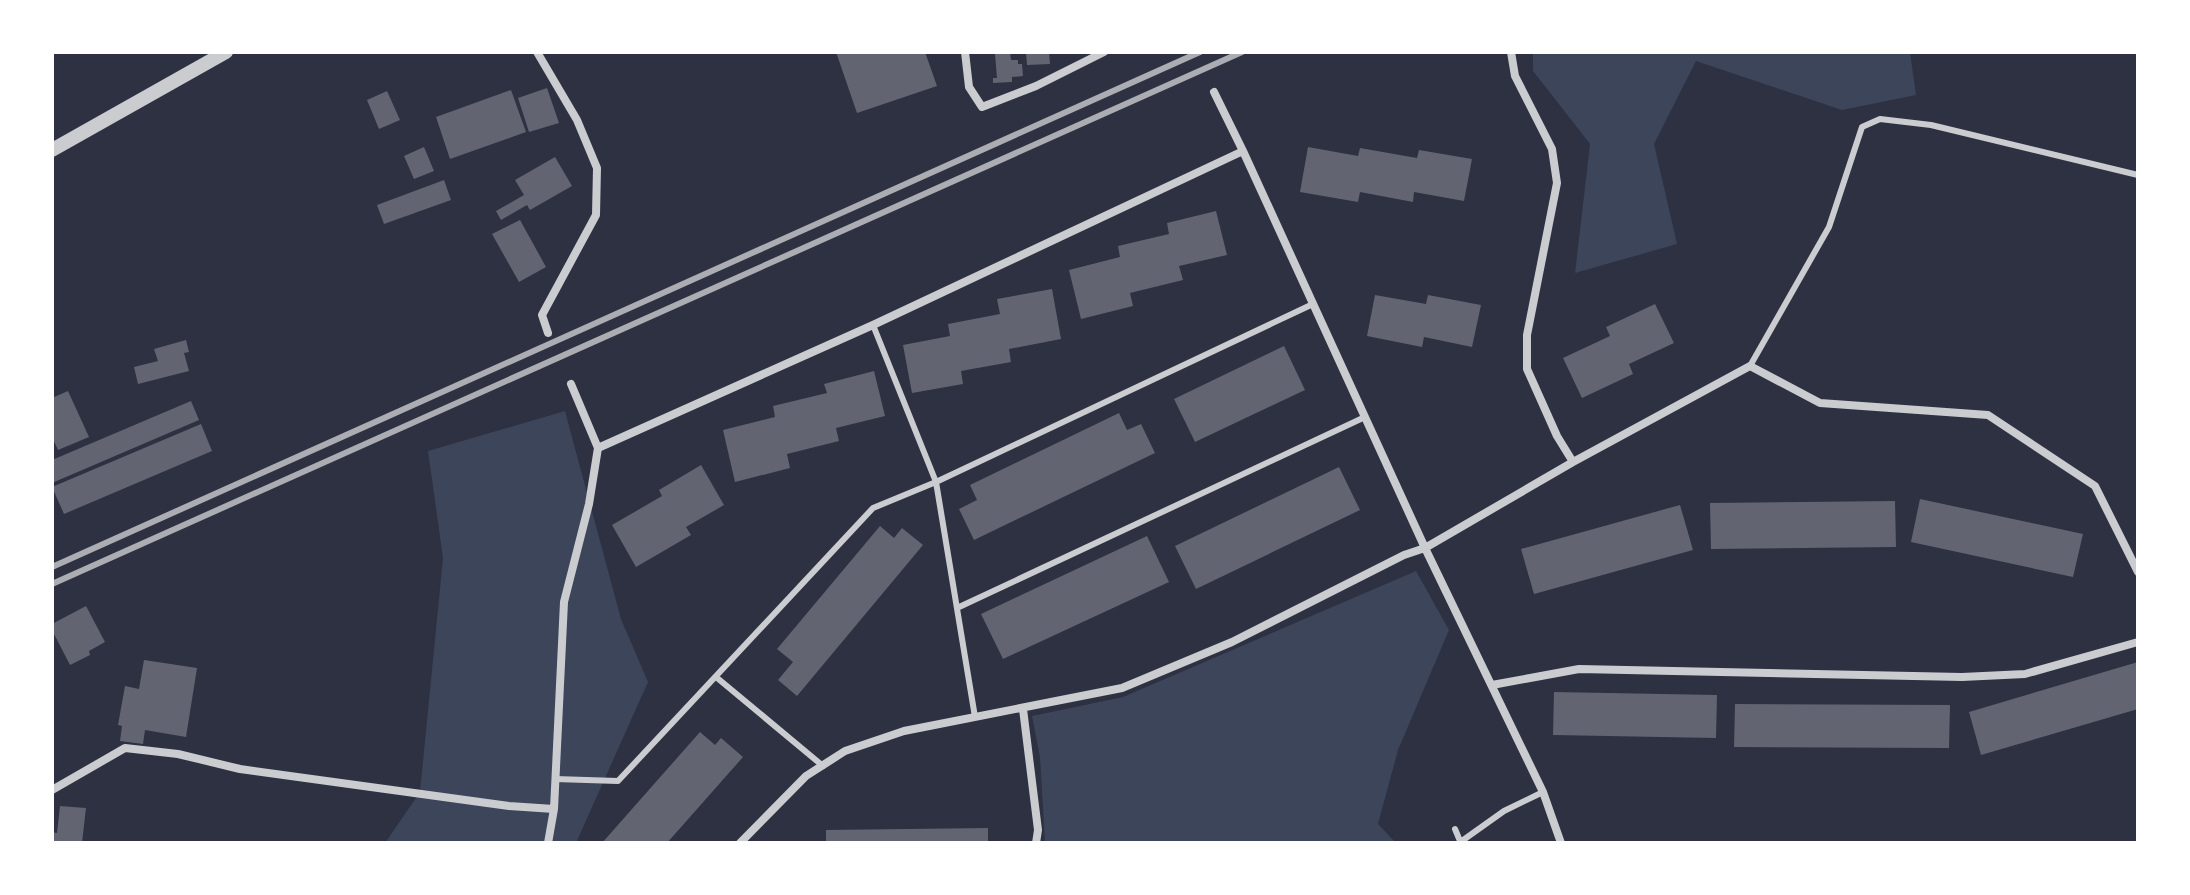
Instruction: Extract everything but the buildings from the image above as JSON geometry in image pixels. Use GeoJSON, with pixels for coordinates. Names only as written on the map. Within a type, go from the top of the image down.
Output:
{"type":"FeatureCollection","features":[{"type":"Feature","properties":{"kind":"street"},"geometry":{"type":"LineString","coordinates":[[52,150],[226,52]]}},
{"type":"Feature","properties":{"kind":"street"},"geometry":{"type":"LineString","coordinates":[[537,52],[577,120],[597,168],[596,215],[542,315],[548,333]]}},
{"type":"Feature","properties":{"kind":"street"},"geometry":{"type":"LineString","coordinates":[[965,52],[969,87],[982,107],[1036,86],[1104,52]]}},
{"type":"Feature","properties":{"kind":"street"},"geometry":{"type":"LineString","coordinates":[[1511,52],[1515,76],[1552,149],[1557,183],[1527,335],[1527,369],[1557,436],[1573,462]]}},
{"type":"Feature","properties":{"kind":"street"},"geometry":{"type":"LineString","coordinates":[[1214,92],[1425,548],[1543,792],[1561,843]]}},
{"type":"Feature","properties":{"kind":"street"},"geometry":{"type":"LineString","coordinates":[[598,448],[873,325],[1243,151]]}},
{"type":"Feature","properties":{"kind":"street"},"geometry":{"type":"LineString","coordinates":[[740,843],[806,776],[845,751],[904,731],[1122,688],[1232,642],[1404,555],[1425,548],[1573,462],[1750,366],[1820,403],[1988,415],[2095,486],[2138,572]]}},
{"type":"Feature","properties":{"kind":"street"},"geometry":{"type":"LineString","coordinates":[[548,843],[554,809],[564,602],[589,504],[598,448],[571,384]]}},
{"type":"Feature","properties":{"kind":"street"},"geometry":{"type":"LineString","coordinates":[[1492,685],[1579,669],[1962,677],[2025,674],[2138,642]]}},
{"type":"Feature","properties":{"kind":"street"},"geometry":{"type":"LineString","coordinates":[[1023,709],[1038,830],[1036,843]]}},
{"type":"Feature","properties":{"kind":"street"},"geometry":{"type":"LineString","coordinates":[[52,790],[125,748],[178,754],[240,769],[509,806],[554,809]]}},
{"type":"Feature","properties":{"kind":"lane"},"geometry":{"type":"LineString","coordinates":[[1750,366],[1829,227],[1862,127],[1880,119],[1931,125],[2138,175]]}},
{"type":"Feature","properties":{"kind":"lane"},"geometry":{"type":"LineString","coordinates":[[555,779],[618,781],[873,508],[936,482],[1313,304]]}},
{"type":"Feature","properties":{"kind":"lane"},"geometry":{"type":"LineString","coordinates":[[873,325],[936,482],[975,717]]}},
{"type":"Feature","properties":{"kind":"lane"},"geometry":{"type":"LineString","coordinates":[[957,608],[1365,417]]}},
{"type":"Feature","properties":{"kind":"lane"},"geometry":{"type":"LineString","coordinates":[[716,677],[823,766]]}},
{"type":"Feature","properties":{"kind":"lane"},"geometry":{"type":"LineString","coordinates":[[1455,829],[1460,842],[1504,811],[1543,792]]}},
{"type":"Feature","properties":{"kind":"shaded area"},"geometry":{"type":"Polygon","coordinates":[[[1533,52],[1910,52],[1916,95],[1842,110],[1696,61],[1654,144],[1677,244],[1575,273],[1590,144],[1533,71],[1533,52]]]}},
{"type":"Feature","properties":{"kind":"shaded area"},"geometry":{"type":"Polygon","coordinates":[[[565,411],[621,619],[648,682],[576,843],[385,843],[420,792],[443,558],[428,451],[565,411]]]}},
{"type":"Feature","properties":{"kind":"shaded area"},"geometry":{"type":"Polygon","coordinates":[[[1416,571],[1449,630],[1398,750],[1378,824],[1396,843],[1045,843],[1040,757],[1032,716],[1123,697],[1416,571]]]}},
{"type":"Feature","properties":{"kind":"railway"},"geometry":{"type":"LineString","coordinates":[[52,567],[1200,52]]}},
{"type":"Feature","properties":{"kind":"railway"},"geometry":{"type":"LineString","coordinates":[[52,584],[1242,52]]}}]}
